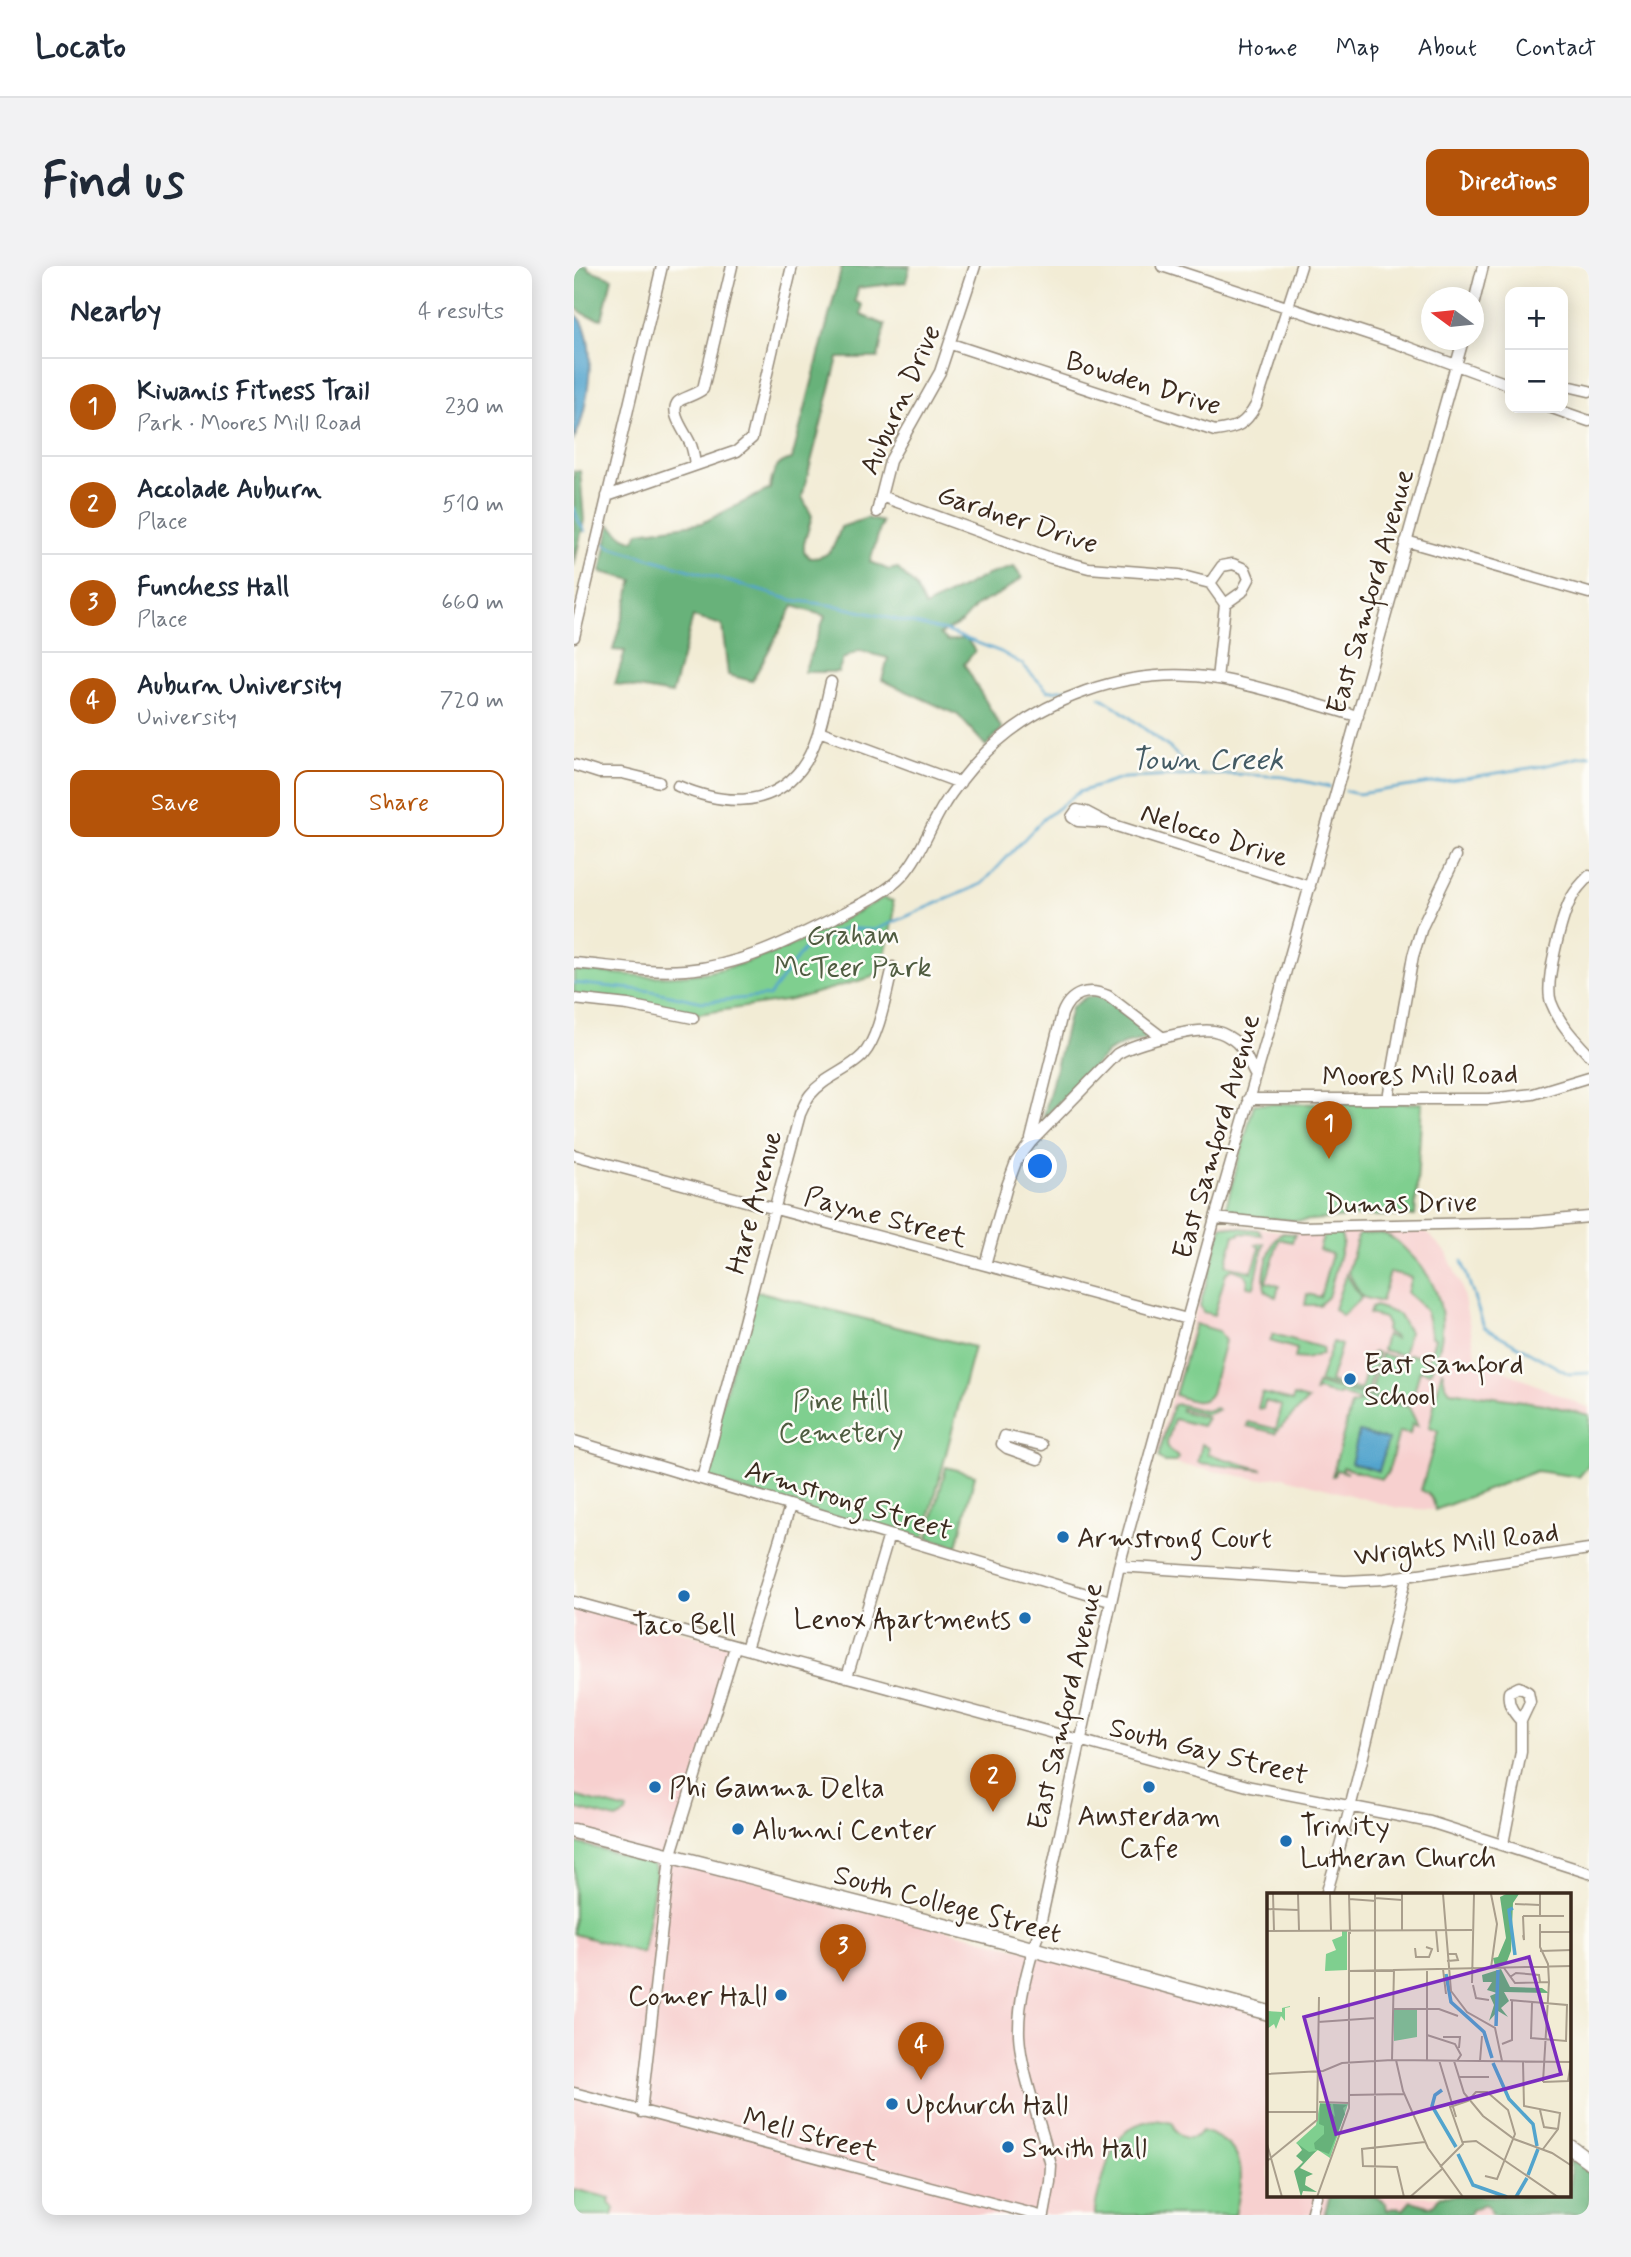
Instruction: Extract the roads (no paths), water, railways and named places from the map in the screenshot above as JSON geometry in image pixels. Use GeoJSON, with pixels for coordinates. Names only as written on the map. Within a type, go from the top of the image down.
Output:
{"type":"FeatureCollection","features":[{"type":"Feature","properties":{"kind":"main road","name":"South College Street"},"geometry":{"type":"LineString","coordinates":[[574,1831],[1267,2012]]}},
{"type":"Feature","properties":{"kind":"main road"},"geometry":{"type":"LineString","coordinates":[[1572,2148],[1589,2161]]}},
{"type":"Feature","properties":{"kind":"street"},"geometry":{"type":"LineString","coordinates":[[574,637],[578,599],[607,496],[662,266]]}},
{"type":"Feature","properties":{"kind":"street"},"geometry":{"type":"LineString","coordinates":[[695,466],[692,448],[675,410],[677,403],[695,396],[703,389],[732,266]]}},
{"type":"Feature","properties":{"kind":"street"},"geometry":{"type":"LineString","coordinates":[[607,496],[737,451],[751,438],[792,266]]}},
{"type":"Feature","properties":{"kind":"street","name":"Auburn Drive"},"geometry":{"type":"LineString","coordinates":[[877,512],[890,461],[940,372],[975,266]]}},
{"type":"Feature","properties":{"kind":"street"},"geometry":{"type":"LineString","coordinates":[[1162,266],[1505,382]]}},
{"type":"Feature","properties":{"kind":"street","name":"Bowden Drive"},"geometry":{"type":"LineString","coordinates":[[951,344],[1215,431],[1235,429],[1251,414],[1264,384],[1301,266]]}},
{"type":"Feature","properties":{"kind":"street"},"geometry":{"type":"LineString","coordinates":[[1478,287],[1483,266]]}},
{"type":"Feature","properties":{"kind":"street","name":"East Samford Avenue"},"geometry":{"type":"LineString","coordinates":[[1044,2215],[1051,2182],[1051,2166],[1019,2035],[1023,1996],[1110,1601],[1214,1219],[1460,350]]}},
{"type":"Feature","properties":{"kind":"street"},"geometry":{"type":"LineString","coordinates":[[1568,386],[1589,391]]}},
{"type":"Feature","properties":{"kind":"street"},"geometry":{"type":"LineString","coordinates":[[1566,413],[1589,421]]}},
{"type":"Feature","properties":{"kind":"street","name":"Gardner Drive"},"geometry":{"type":"LineString","coordinates":[[881,496],[1051,558],[1089,568],[1179,575],[1210,583]]}},
{"type":"Feature","properties":{"kind":"street"},"geometry":{"type":"LineString","coordinates":[[1406,541],[1589,593]]}},
{"type":"Feature","properties":{"kind":"street"},"geometry":{"type":"LineString","coordinates":[[1217,679],[1225,604],[1210,583],[1222,566],[1233,564],[1245,569],[1249,579],[1242,592],[1225,604]]}},
{"type":"Feature","properties":{"kind":"street"},"geometry":{"type":"LineString","coordinates":[[574,963],[644,969],[683,970],[708,967],[750,956],[789,941],[869,899],[902,875],[923,844],[945,803],[999,740],[1074,695],[1143,678],[1217,679],[1358,716]]}},
{"type":"Feature","properties":{"kind":"street"},"geometry":{"type":"LineString","coordinates":[[678,786],[698,795],[731,801],[752,800],[771,793],[788,782],[802,768],[819,731],[831,682]]}},
{"type":"Feature","properties":{"kind":"street"},"geometry":{"type":"LineString","coordinates":[[819,731],[960,783]]}},
{"type":"Feature","properties":{"kind":"street"},"geometry":{"type":"LineString","coordinates":[[574,765],[599,773],[622,773],[659,782]]}},
{"type":"Feature","properties":{"kind":"street","name":"Nelocco Drive"},"geometry":{"type":"LineString","coordinates":[[1107,823],[1310,887]]}},
{"type":"Feature","properties":{"kind":"street"},"geometry":{"type":"LineString","coordinates":[[1388,1098],[1413,956],[1422,927],[1456,856]]}},
{"type":"Feature","properties":{"kind":"street"},"geometry":{"type":"LineString","coordinates":[[1589,876],[1572,898],[1565,916],[1550,974],[1549,994],[1560,1020],[1589,1055]]}},
{"type":"Feature","properties":{"kind":"street","name":"Hare Avenue"},"geometry":{"type":"LineString","coordinates":[[702,1478],[800,1114],[816,1088],[865,1053],[874,1036],[893,967]]}},
{"type":"Feature","properties":{"kind":"street"},"geometry":{"type":"LineString","coordinates":[[1031,1142],[1062,1014],[1071,998],[1080,993],[1099,992],[1163,1038]]}},
{"type":"Feature","properties":{"kind":"street"},"geometry":{"type":"LineString","coordinates":[[574,999],[628,1005],[693,1018]]}},
{"type":"Feature","properties":{"kind":"street"},"geometry":{"type":"LineString","coordinates":[[985,1265],[1006,1186],[1016,1162],[1031,1142],[1117,1054],[1163,1038],[1217,1031],[1238,1043],[1255,1076]]}},
{"type":"Feature","properties":{"kind":"street","name":"Moores Mill Road"},"geometry":{"type":"LineString","coordinates":[[1248,1100],[1489,1099],[1533,1094],[1589,1077]]}},
{"type":"Feature","properties":{"kind":"street","name":"Payne Street"},"geometry":{"type":"LineString","coordinates":[[574,1155],[1187,1319]]}},
{"type":"Feature","properties":{"kind":"street","name":"Dumas Drive"},"geometry":{"type":"LineString","coordinates":[[1214,1219],[1302,1227],[1533,1222],[1589,1217]]}},
{"type":"Feature","properties":{"kind":"street"},"geometry":{"type":"LineString","coordinates":[[1038,1459],[1007,1448],[1002,1444],[1002,1440],[1005,1436],[1042,1445]]}},
{"type":"Feature","properties":{"kind":"street","name":"Armstrong Street"},"geometry":{"type":"LineString","coordinates":[[574,1441],[1110,1601]]}},
{"type":"Feature","properties":{"kind":"street"},"geometry":{"type":"LineString","coordinates":[[641,2112],[670,1857],[789,1506]]}},
{"type":"Feature","properties":{"kind":"street"},"geometry":{"type":"LineString","coordinates":[[847,1677],[889,1535]]}},
{"type":"Feature","properties":{"kind":"street","name":"Wrights Mill Road"},"geometry":{"type":"LineString","coordinates":[[1119,1566],[1345,1581],[1406,1576],[1589,1549]]}},
{"type":"Feature","properties":{"kind":"street"},"geometry":{"type":"LineString","coordinates":[[1327,1893],[1352,1807],[1358,1770],[1406,1576]]}},
{"type":"Feature","properties":{"kind":"street","name":"South Gay Street"},"geometry":{"type":"LineString","coordinates":[[574,1602],[1251,1787],[1430,1822],[1589,1873]]}},
{"type":"Feature","properties":{"kind":"street"},"geometry":{"type":"LineString","coordinates":[[1503,1844],[1521,1752],[1521,1721]]}},
{"type":"Feature","properties":{"kind":"street","name":"Mell Street"},"geometry":{"type":"LineString","coordinates":[[574,2093],[1037,2215]]}},
{"type":"Feature","properties":{"kind":"street"},"geometry":{"type":"LineString","coordinates":[[1311,2215],[1315,2198]]}},
{"type":"Feature","properties":{"kind":"water"},"geometry":{"type":"Polygon","coordinates":[[[574,313],[582,322],[590,354],[584,412],[574,439],[574,313]]]}},
{"type":"Feature","properties":{"kind":"water"},"geometry":{"type":"Polygon","coordinates":[[[1359,1432],[1388,1440],[1379,1471],[1351,1463],[1359,1432]]]}},
{"type":"Feature","properties":{"kind":"waterway"},"geometry":{"type":"LineString","coordinates":[[574,508],[585,531]]}},
{"type":"Feature","properties":{"kind":"waterway"},"geometry":{"type":"LineString","coordinates":[[604,543],[792,600],[837,606],[946,631],[1001,652],[1022,664],[1048,691],[1078,688]]}},
{"type":"Feature","properties":{"kind":"waterway"},"geometry":{"type":"LineString","coordinates":[[1100,697],[1171,749],[1195,774]]}},
{"type":"Feature","properties":{"kind":"waterway","name":"Town Creek"},"geometry":{"type":"LineString","coordinates":[[1345,791],[1358,794],[1543,766],[1589,755]]}},
{"type":"Feature","properties":{"kind":"waterway","name":"Town Creek"},"geometry":{"type":"LineString","coordinates":[[574,983],[651,991],[703,1002],[769,996],[804,949],[844,928],[875,930],[982,884],[1042,820],[1079,792],[1124,778],[1235,774],[1284,777],[1330,787]]}},
{"type":"Feature","properties":{"kind":"waterway"},"geometry":{"type":"LineString","coordinates":[[1462,1261],[1484,1327],[1569,1374],[1589,1373]]}},
{"type":"Feature","properties":{"kind":"place","name":"Kiwanis Fitness Trail"},"geometry":{"type":"Point","coordinates":[1329,1159]}},
{"type":"Feature","properties":{"kind":"place","name":"East Samford School"},"geometry":{"type":"Point","coordinates":[1350,1379]}},
{"type":"Feature","properties":{"kind":"place","name":"Armstrong Court"},"geometry":{"type":"Point","coordinates":[1063,1537]}},
{"type":"Feature","properties":{"kind":"place","name":"Taco Bell"},"geometry":{"type":"Point","coordinates":[684,1596]}},
{"type":"Feature","properties":{"kind":"place","name":"Lenox Apartments"},"geometry":{"type":"Point","coordinates":[1025,1618]}},
{"type":"Feature","properties":{"kind":"place","name":"Phi Gamma Delta"},"geometry":{"type":"Point","coordinates":[655,1787]}},
{"type":"Feature","properties":{"kind":"place","name":"Amsterdam Cafe"},"geometry":{"type":"Point","coordinates":[1149,1787]}},
{"type":"Feature","properties":{"kind":"place","name":"Accolade Auburn"},"geometry":{"type":"Point","coordinates":[993,1812]}},
{"type":"Feature","properties":{"kind":"place","name":"Alumni Center"},"geometry":{"type":"Point","coordinates":[738,1829]}},
{"type":"Feature","properties":{"kind":"place","name":"Trinity Lutheran Church"},"geometry":{"type":"Point","coordinates":[1286,1841]}},
{"type":"Feature","properties":{"kind":"place","name":"Funchess Hall"},"geometry":{"type":"Point","coordinates":[843,1982]}},
{"type":"Feature","properties":{"kind":"place","name":"Comer Hall"},"geometry":{"type":"Point","coordinates":[781,1995]}},
{"type":"Feature","properties":{"kind":"place","name":"Auburn University"},"geometry":{"type":"Point","coordinates":[921,2080]}},
{"type":"Feature","properties":{"kind":"place","name":"Upchurch Hall"},"geometry":{"type":"Point","coordinates":[892,2104]}},
{"type":"Feature","properties":{"kind":"place","name":"Smith Hall"},"geometry":{"type":"Point","coordinates":[1008,2147]}},
{"type":"Feature","properties":{"kind":"park label","name":"Graham McTeer Park"},"geometry":{"type":"Point","coordinates":[853,950]}},
{"type":"Feature","properties":{"kind":"park label","name":"Pine Hill Cemetery"},"geometry":{"type":"Point","coordinates":[841,1416]}}]}
